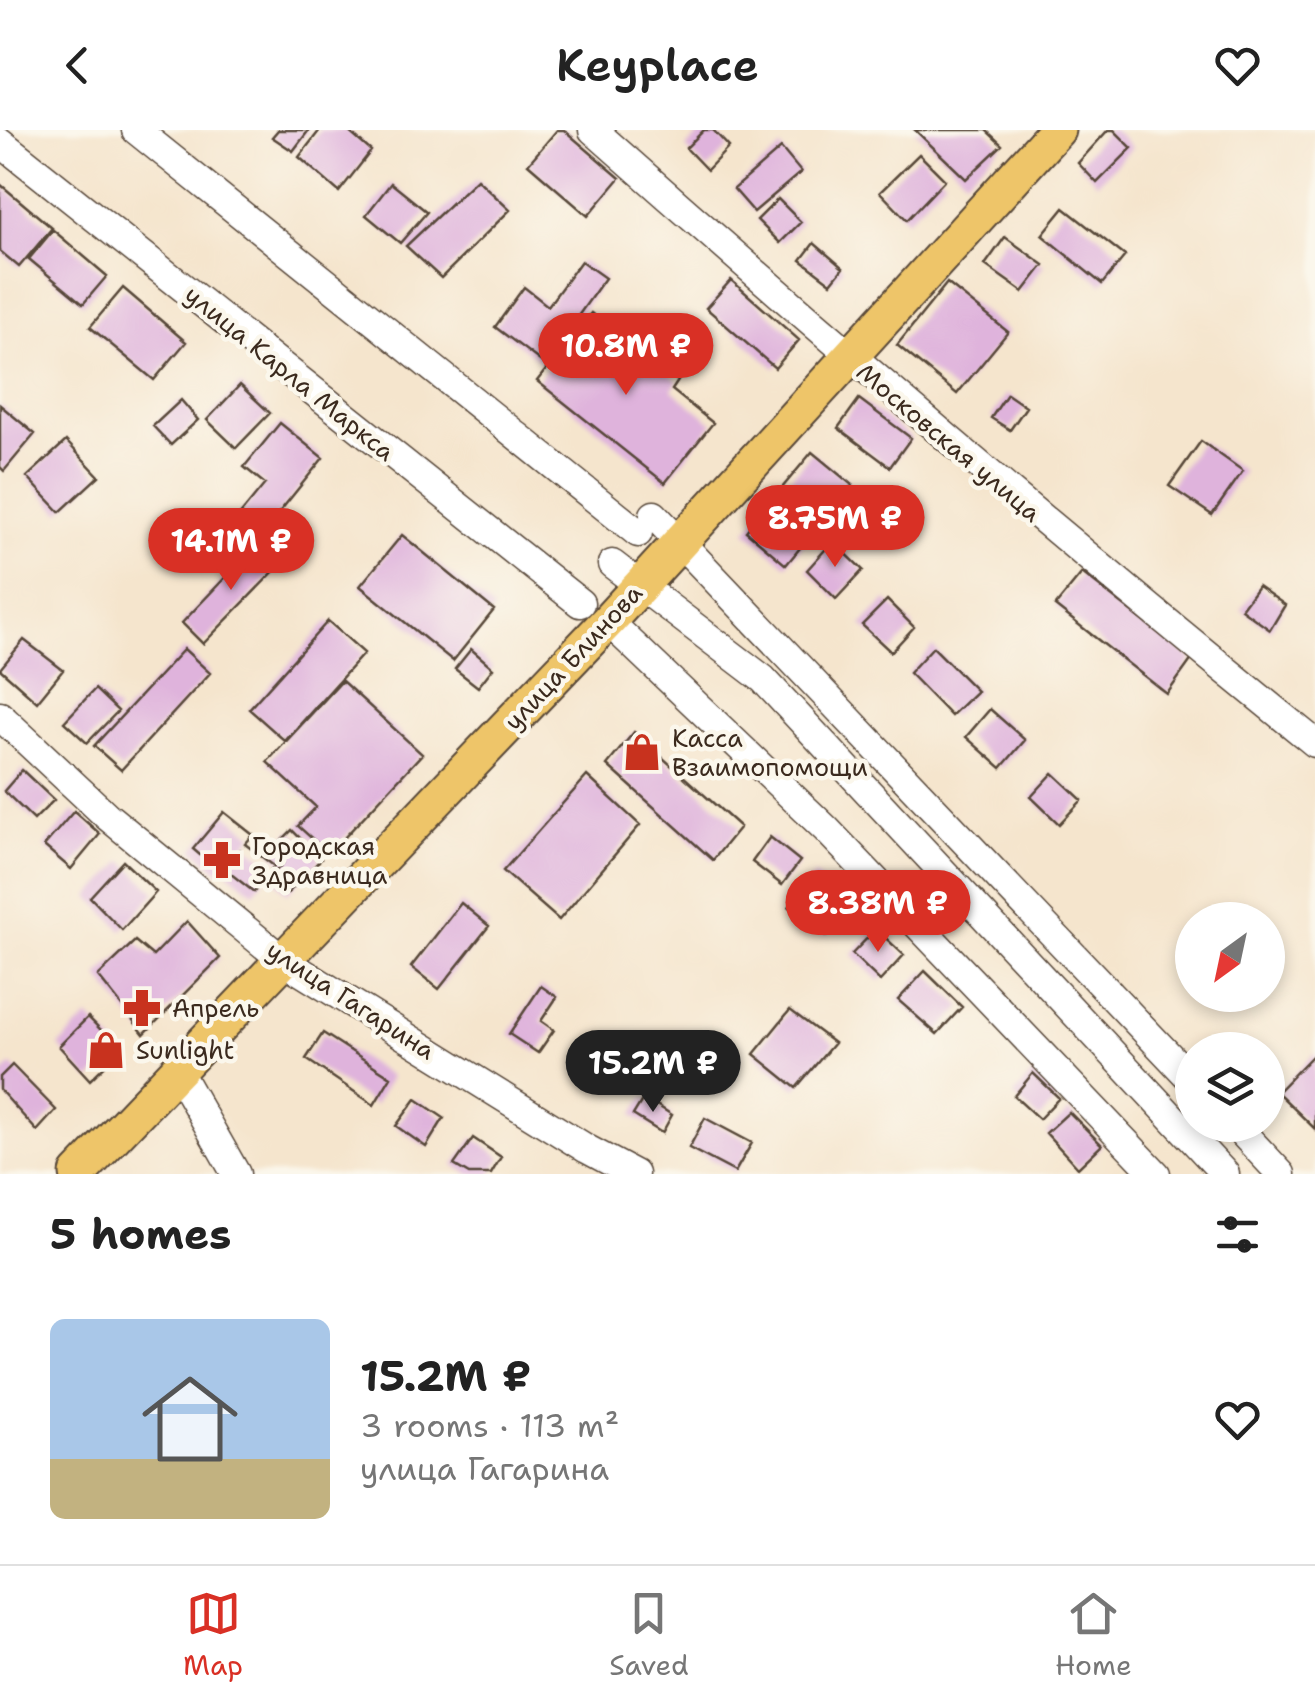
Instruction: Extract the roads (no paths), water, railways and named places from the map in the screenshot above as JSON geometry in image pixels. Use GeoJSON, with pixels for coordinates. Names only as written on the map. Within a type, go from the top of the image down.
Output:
{"type":"FeatureCollection","features":[{"type":"Feature","properties":{"kind":"main road","name":"улица Блинова"},"geometry":{"type":"LineString","coordinates":[[78,1174],[284,961],[594,612],[640,587],[1056,130]]}},
{"type":"Feature","properties":{"kind":"street"},"geometry":{"type":"LineString","coordinates":[[136,130],[646,524],[681,541],[1175,1062]]}},
{"type":"Feature","properties":{"kind":"street","name":"Московская улица"},"geometry":{"type":"LineString","coordinates":[[593,130],[849,357],[1078,551],[1315,742]]}},
{"type":"Feature","properties":{"kind":"street","name":"улица Карла Маркса"},"geometry":{"type":"LineString","coordinates":[[0,142],[594,612],[826,829],[1156,1174]]}},
{"type":"Feature","properties":{"kind":"street"},"geometry":{"type":"LineString","coordinates":[[612,564],[763,679],[1225,1174]]}},
{"type":"Feature","properties":{"kind":"street","name":"улица Гагарина"},"geometry":{"type":"LineString","coordinates":[[0,716],[107,816],[284,961],[587,1150],[634,1174]]}},
{"type":"Feature","properties":{"kind":"street"},"geometry":{"type":"LineString","coordinates":[[178,1072],[236,1174]]}},
{"type":"Feature","properties":{"kind":"street"},"geometry":{"type":"LineString","coordinates":[[1251,1142],[1282,1174]]}},
{"type":"Feature","properties":{"kind":"place","name":"Касса Взаимопомощи"},"geometry":{"type":"Point","coordinates":[642,752]}},
{"type":"Feature","properties":{"kind":"place","name":"Городская Здравница"},"geometry":{"type":"Point","coordinates":[222,860]}},
{"type":"Feature","properties":{"kind":"place","name":"Апрель"},"geometry":{"type":"Point","coordinates":[142,1008]}},
{"type":"Feature","properties":{"kind":"place","name":"Sunlight"},"geometry":{"type":"Point","coordinates":[106,1050]}}]}
